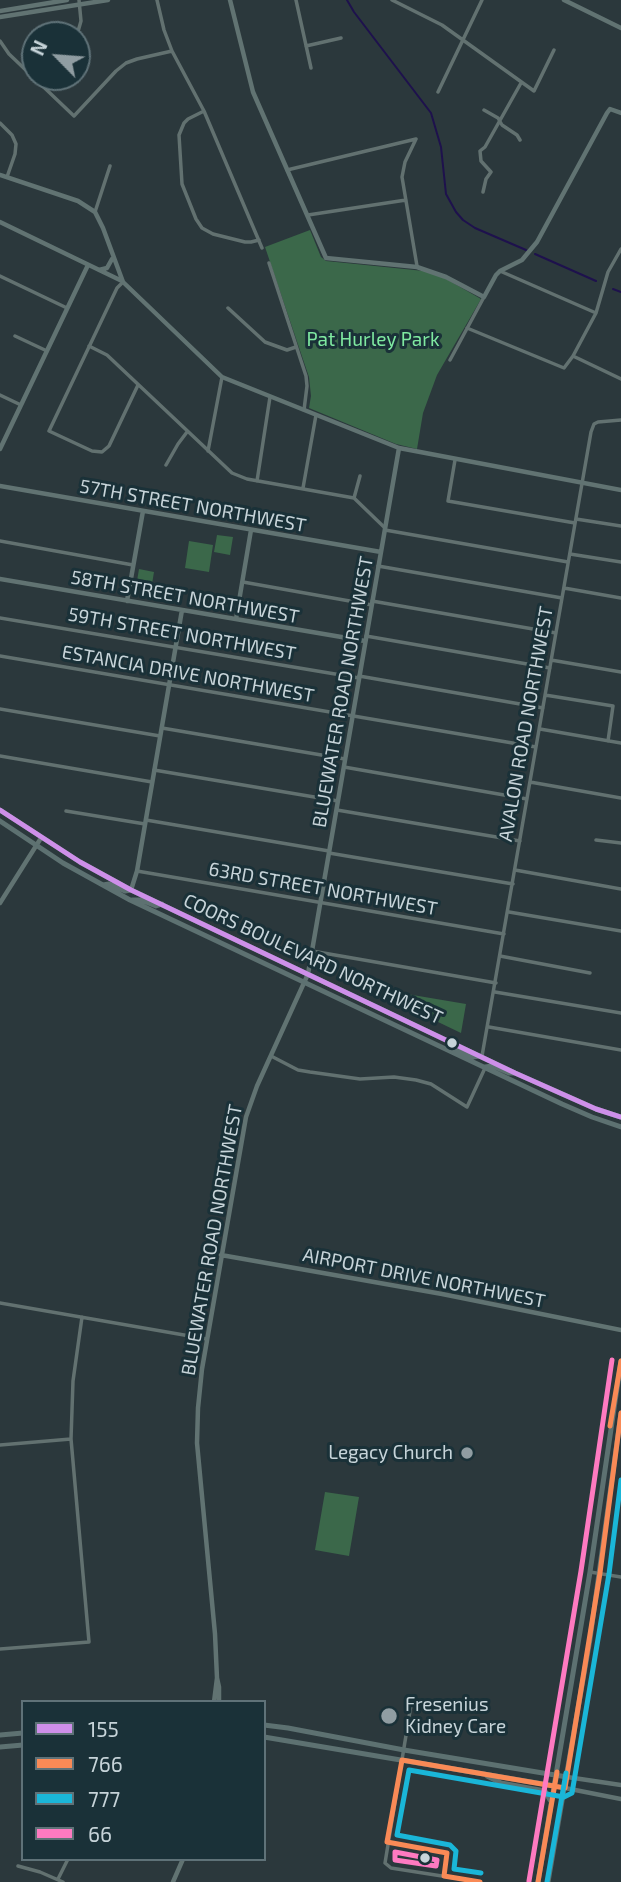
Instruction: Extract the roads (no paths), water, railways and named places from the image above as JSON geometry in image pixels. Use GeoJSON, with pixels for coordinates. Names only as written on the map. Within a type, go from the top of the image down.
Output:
{"type":"FeatureCollection","features":[{"type":"Feature","properties":{"kind":"main road","name":"COORS BOULEVARD NORTHWEST"},"geometry":{"type":"LineString","coordinates":[[0,810],[41,838],[131,890],[516,1073],[621,1118]]}},
{"type":"Feature","properties":{"kind":"main road","name":"COORS BOULEVARD NORTHWEST"},"geometry":{"type":"LineString","coordinates":[[0,821],[37,846],[130,900],[592,1118],[621,1127]]}},
{"type":"Feature","properties":{"kind":"main road"},"geometry":{"type":"LineString","coordinates":[[103,886],[109,884],[125,891],[131,890]]}},
{"type":"Feature","properties":{"kind":"main road"},"geometry":{"type":"LineString","coordinates":[[130,900],[141,900],[156,906],[162,904]]}},
{"type":"Feature","properties":{"kind":"main road"},"geometry":{"type":"LineString","coordinates":[[448,1050],[459,1051],[472,1057],[482,1056]]}},
{"type":"Feature","properties":{"kind":"main road"},"geometry":{"type":"LineString","coordinates":[[485,1068],[493,1066],[516,1073]]}},
{"type":"Feature","properties":{"kind":"main road"},"geometry":{"type":"LineString","coordinates":[[592,1118],[596,1109]]}},
{"type":"Feature","properties":{"kind":"main road"},"geometry":{"type":"LineString","coordinates":[[538,1882],[590,1572],[621,1360]]}},
{"type":"Feature","properties":{"kind":"main road"},"geometry":{"type":"LineString","coordinates":[[548,1882],[600,1573],[621,1413]]}},
{"type":"Feature","properties":{"kind":"main road"},"geometry":{"type":"LineString","coordinates":[[266,1725],[567,1777]]}},
{"type":"Feature","properties":{"kind":"main road"},"geometry":{"type":"LineString","coordinates":[[0,1735],[21,1733]]}},
{"type":"Feature","properties":{"kind":"main road"},"geometry":{"type":"LineString","coordinates":[[266,1737],[565,1788]]}},
{"type":"Feature","properties":{"kind":"main road"},"geometry":{"type":"LineString","coordinates":[[0,1747],[21,1745]]}},
{"type":"Feature","properties":{"kind":"main road"},"geometry":{"type":"LineString","coordinates":[[482,1773],[501,1783],[545,1791],[551,1802]]}},
{"type":"Feature","properties":{"kind":"street"},"geometry":{"type":"LineString","coordinates":[[0,11],[67,0]]}},
{"type":"Feature","properties":{"kind":"street"},"geometry":{"type":"LineString","coordinates":[[0,17],[79,2],[108,0]]}},
{"type":"Feature","properties":{"kind":"street"},"geometry":{"type":"LineString","coordinates":[[158,0],[164,30],[172,51],[204,111],[262,248]]}},
{"type":"Feature","properties":{"kind":"street"},"geometry":{"type":"LineString","coordinates":[[230,0],[253,92],[326,258],[417,267],[446,277],[484,297]]}},
{"type":"Feature","properties":{"kind":"street"},"geometry":{"type":"LineString","coordinates":[[296,0],[311,68]]}},
{"type":"Feature","properties":{"kind":"street"},"geometry":{"type":"LineString","coordinates":[[392,0],[442,25],[534,92],[554,50]]}},
{"type":"Feature","properties":{"kind":"street"},"geometry":{"type":"LineString","coordinates":[[438,92],[482,0]]}},
{"type":"Feature","properties":{"kind":"street"},"geometry":{"type":"LineString","coordinates":[[564,0],[621,28]]}},
{"type":"Feature","properties":{"kind":"street"},"geometry":{"type":"LineString","coordinates":[[79,2],[81,21]]}},
{"type":"Feature","properties":{"kind":"street"},"geometry":{"type":"LineString","coordinates":[[306,46],[341,38]]}},
{"type":"Feature","properties":{"kind":"street"},"geometry":{"type":"LineString","coordinates":[[0,41],[9,54],[21,64]]}},
{"type":"Feature","properties":{"kind":"street"},"geometry":{"type":"LineString","coordinates":[[50,91],[74,116],[126,63],[172,51]]}},
{"type":"Feature","properties":{"kind":"street"},"geometry":{"type":"LineString","coordinates":[[483,192],[491,172],[481,161],[480,151],[485,147],[521,83]]}},
{"type":"Feature","properties":{"kind":"street"},"geometry":{"type":"LineString","coordinates":[[450,360],[500,271],[522,260],[537,242],[607,113],[610,109],[621,113]]}},
{"type":"Feature","properties":{"kind":"street"},"geometry":{"type":"LineString","coordinates":[[484,110],[498,118],[502,125],[520,140]]}},
{"type":"Feature","properties":{"kind":"street"},"geometry":{"type":"LineString","coordinates":[[204,111],[188,119],[179,135],[182,184],[195,219],[202,228],[213,234],[245,242],[259,240]]}},
{"type":"Feature","properties":{"kind":"street"},"geometry":{"type":"LineString","coordinates":[[0,123],[12,135],[16,144],[7,177]]}},
{"type":"Feature","properties":{"kind":"street"},"geometry":{"type":"LineString","coordinates":[[287,170],[416,139],[403,170],[417,267]]}},
{"type":"Feature","properties":{"kind":"street"},"geometry":{"type":"LineString","coordinates":[[95,212],[110,166]]}},
{"type":"Feature","properties":{"kind":"street"},"geometry":{"type":"LineString","coordinates":[[0,175],[78,201],[95,212],[123,282]]}},
{"type":"Feature","properties":{"kind":"street"},"geometry":{"type":"LineString","coordinates":[[306,216],[406,200]]}},
{"type":"Feature","properties":{"kind":"street"},"geometry":{"type":"LineString","coordinates":[[0,222],[123,282],[222,377],[399,448],[621,490]]}},
{"type":"Feature","properties":{"kind":"street"},"geometry":{"type":"LineString","coordinates":[[467,328],[564,368],[596,313],[608,272],[621,249]]}},
{"type":"Feature","properties":{"kind":"street"},"geometry":{"type":"LineString","coordinates":[[99,270],[110,265],[112,254]]}},
{"type":"Feature","properties":{"kind":"street"},"geometry":{"type":"LineString","coordinates":[[270,263],[307,386],[304,411]]}},
{"type":"Feature","properties":{"kind":"street"},"geometry":{"type":"LineString","coordinates":[[0,449],[88,265]]}},
{"type":"Feature","properties":{"kind":"street"},"geometry":{"type":"LineString","coordinates":[[500,271],[596,313]]}},
{"type":"Feature","properties":{"kind":"street"},"geometry":{"type":"LineString","coordinates":[[0,276],[67,308]]}},
{"type":"Feature","properties":{"kind":"street"},"geometry":{"type":"LineString","coordinates":[[123,282],[117,288],[49,431],[92,452],[102,452],[109,446],[138,385]]}},
{"type":"Feature","properties":{"kind":"street"},"geometry":{"type":"LineString","coordinates":[[228,308],[265,342],[287,350],[296,348]]}},
{"type":"Feature","properties":{"kind":"street"},"geometry":{"type":"LineString","coordinates":[[15,336],[47,351]]}},
{"type":"Feature","properties":{"kind":"street"},"geometry":{"type":"LineString","coordinates":[[89,346],[107,355],[232,473],[247,479],[354,498],[385,529],[568,562]]}},
{"type":"Feature","properties":{"kind":"street"},"geometry":{"type":"LineString","coordinates":[[573,356],[621,379]]}},
{"type":"Feature","properties":{"kind":"street"},"geometry":{"type":"LineString","coordinates":[[208,452],[222,377]]}},
{"type":"Feature","properties":{"kind":"street"},"geometry":{"type":"LineString","coordinates":[[0,395],[21,405]]}},
{"type":"Feature","properties":{"kind":"street"},"geometry":{"type":"LineString","coordinates":[[257,481],[270,397]]}},
{"type":"Feature","properties":{"kind":"street"},"geometry":{"type":"LineString","coordinates":[[303,488],[316,415]]}},
{"type":"Feature","properties":{"kind":"street","name":"AVALON ROAD NORTHWEST"},"geometry":{"type":"LineString","coordinates":[[482,1056],[592,427],[601,421],[621,420]]}},
{"type":"Feature","properties":{"kind":"street"},"geometry":{"type":"LineString","coordinates":[[166,465],[187,432]]}},
{"type":"Feature","properties":{"kind":"street","name":"BLUEWATER ROAD NORTHWEST"},"geometry":{"type":"LineString","coordinates":[[217,1700],[219,1687],[215,1634],[197,1443],[198,1403],[207,1339],[243,1130],[255,1092],[308,974],[399,448]]}},
{"type":"Feature","properties":{"kind":"street"},"geometry":{"type":"LineString","coordinates":[[455,460],[448,501],[621,526]]}},
{"type":"Feature","properties":{"kind":"street"},"geometry":{"type":"LineString","coordinates":[[354,498],[360,476]]}},
{"type":"Feature","properties":{"kind":"street","name":"57TH STREET NORTHWEST"},"geometry":{"type":"LineString","coordinates":[[0,486],[381,552]]}},
{"type":"Feature","properties":{"kind":"street"},"geometry":{"type":"LineString","coordinates":[[127,601],[143,511]]}},
{"type":"Feature","properties":{"kind":"street"},"geometry":{"type":"LineString","coordinates":[[236,619],[251,530]]}},
{"type":"Feature","properties":{"kind":"street"},"geometry":{"type":"LineString","coordinates":[[0,541],[134,565]]}},
{"type":"Feature","properties":{"kind":"street"},"geometry":{"type":"LineString","coordinates":[[570,554],[621,562]]}},
{"type":"Feature","properties":{"kind":"street"},"geometry":{"type":"LineString","coordinates":[[378,566],[562,598]]}},
{"type":"Feature","properties":{"kind":"street","name":"58TH STREET NORTHWEST"},"geometry":{"type":"LineString","coordinates":[[0,579],[550,668]]}},
{"type":"Feature","properties":{"kind":"street"},"geometry":{"type":"LineString","coordinates":[[242,582],[556,633]]}},
{"type":"Feature","properties":{"kind":"street"},"geometry":{"type":"LineString","coordinates":[[564,588],[621,598]]}},
{"type":"Feature","properties":{"kind":"street"},"geometry":{"type":"LineString","coordinates":[[131,890],[135,884],[182,610]]}},
{"type":"Feature","properties":{"kind":"street","name":"59TH STREET NORTHWEST"},"geometry":{"type":"LineString","coordinates":[[0,618],[543,708]]}},
{"type":"Feature","properties":{"kind":"street","name":"ESTANCIA DRIVE NORTHWEST"},"geometry":{"type":"LineString","coordinates":[[0,656],[536,747]]}},
{"type":"Feature","properties":{"kind":"street"},"geometry":{"type":"LineString","coordinates":[[551,660],[621,672]]}},
{"type":"Feature","properties":{"kind":"street"},"geometry":{"type":"LineString","coordinates":[[545,695],[613,706],[608,741]]}},
{"type":"Feature","properties":{"kind":"street"},"geometry":{"type":"LineString","coordinates":[[0,709],[160,736]]}},
{"type":"Feature","properties":{"kind":"street"},"geometry":{"type":"LineString","coordinates":[[162,728],[345,759]]}},
{"type":"Feature","properties":{"kind":"street"},"geometry":{"type":"LineString","coordinates":[[540,729],[621,743]]}},
{"type":"Feature","properties":{"kind":"street"},"geometry":{"type":"LineString","coordinates":[[0,756],[152,782]]}},
{"type":"Feature","properties":{"kind":"street"},"geometry":{"type":"LineString","coordinates":[[344,767],[527,799]]}},
{"type":"Feature","properties":{"kind":"street"},"geometry":{"type":"LineString","coordinates":[[155,769],[338,801]]}},
{"type":"Feature","properties":{"kind":"street"},"geometry":{"type":"LineString","coordinates":[[530,782],[621,798]]}},
{"type":"Feature","properties":{"kind":"street"},"geometry":{"type":"LineString","coordinates":[[337,810],[520,841]]}},
{"type":"Feature","properties":{"kind":"street"},"geometry":{"type":"LineString","coordinates":[[66,811],[513,884]]}},
{"type":"Feature","properties":{"kind":"street"},"geometry":{"type":"LineString","coordinates":[[0,902],[41,838]]}},
{"type":"Feature","properties":{"kind":"street"},"geometry":{"type":"LineString","coordinates":[[596,841],[621,843]]}},
{"type":"Feature","properties":{"kind":"street"},"geometry":{"type":"LineString","coordinates":[[515,870],[621,889]]}},
{"type":"Feature","properties":{"kind":"street","name":"63RD STREET NORTHWEST"},"geometry":{"type":"LineString","coordinates":[[137,871],[504,934]]}},
{"type":"Feature","properties":{"kind":"street"},"geometry":{"type":"LineString","coordinates":[[508,911],[621,931]]}},
{"type":"Feature","properties":{"kind":"street"},"geometry":{"type":"LineString","coordinates":[[312,951],[496,984]]}},
{"type":"Feature","properties":{"kind":"street"},"geometry":{"type":"LineString","coordinates":[[500,956],[590,973]]}},
{"type":"Feature","properties":{"kind":"street"},"geometry":{"type":"LineString","coordinates":[[494,992],[621,1013]]}},
{"type":"Feature","properties":{"kind":"street"},"geometry":{"type":"LineString","coordinates":[[488,1027],[621,1050]]}},
{"type":"Feature","properties":{"kind":"street"},"geometry":{"type":"LineString","coordinates":[[271,1056],[299,1070],[360,1079],[394,1077],[416,1080],[437,1087],[467,1107],[485,1068]]}},
{"type":"Feature","properties":{"kind":"street","name":"AIRPORT DRIVE NORTHWEST"},"geometry":{"type":"LineString","coordinates":[[221,1255],[442,1294],[621,1330]]}},
{"type":"Feature","properties":{"kind":"street"},"geometry":{"type":"LineString","coordinates":[[0,1303],[207,1339]]}},
{"type":"Feature","properties":{"kind":"street"},"geometry":{"type":"LineString","coordinates":[[0,1649],[89,1642],[71,1439],[73,1381],[82,1317]]}},
{"type":"Feature","properties":{"kind":"street"},"geometry":{"type":"LineString","coordinates":[[612,1411],[621,1413]]}},
{"type":"Feature","properties":{"kind":"street"},"geometry":{"type":"LineString","coordinates":[[0,1446],[71,1439]]}},
{"type":"Feature","properties":{"kind":"street"},"geometry":{"type":"LineString","coordinates":[[590,1572],[621,1577]]}},
{"type":"Feature","properties":{"kind":"street"},"geometry":{"type":"LineString","coordinates":[[411,1705],[385,1863],[391,1868],[480,1882]]}},
{"type":"Feature","properties":{"kind":"street"},"geometry":{"type":"LineString","coordinates":[[567,1777],[621,1785]]}},
{"type":"Feature","properties":{"kind":"street"},"geometry":{"type":"LineString","coordinates":[[565,1788],[621,1799]]}},
{"type":"Feature","properties":{"kind":"street"},"geometry":{"type":"LineString","coordinates":[[18,1866],[60,1881],[67,1861]]}},
{"type":"Feature","properties":{"kind":"street"},"geometry":{"type":"LineString","coordinates":[[173,1882],[182,1861]]}},
{"type":"Feature","properties":{"kind":"waterway"},"geometry":{"type":"LineString","coordinates":[[347,0],[431,113],[441,147],[446,194],[456,212],[475,228],[526,250]]}},
{"type":"Feature","properties":{"kind":"waterway"},"geometry":{"type":"LineString","coordinates":[[535,254],[596,281]]}},
{"type":"Feature","properties":{"kind":"waterway"},"geometry":{"type":"LineString","coordinates":[[613,289],[621,292]]}},
{"type":"Feature","properties":{"kind":"place","name":"Legacy Church"},"geometry":{"type":"Point","coordinates":[467,1453]}},
{"type":"Feature","properties":{"kind":"place","name":"Fresenius Kidney Care"},"geometry":{"type":"Point","coordinates":[389,1716]}},
{"type":"Feature","properties":{"kind":"park label","name":"Pat Hurley Park"},"geometry":{"type":"Point","coordinates":[373,340]}}]}
